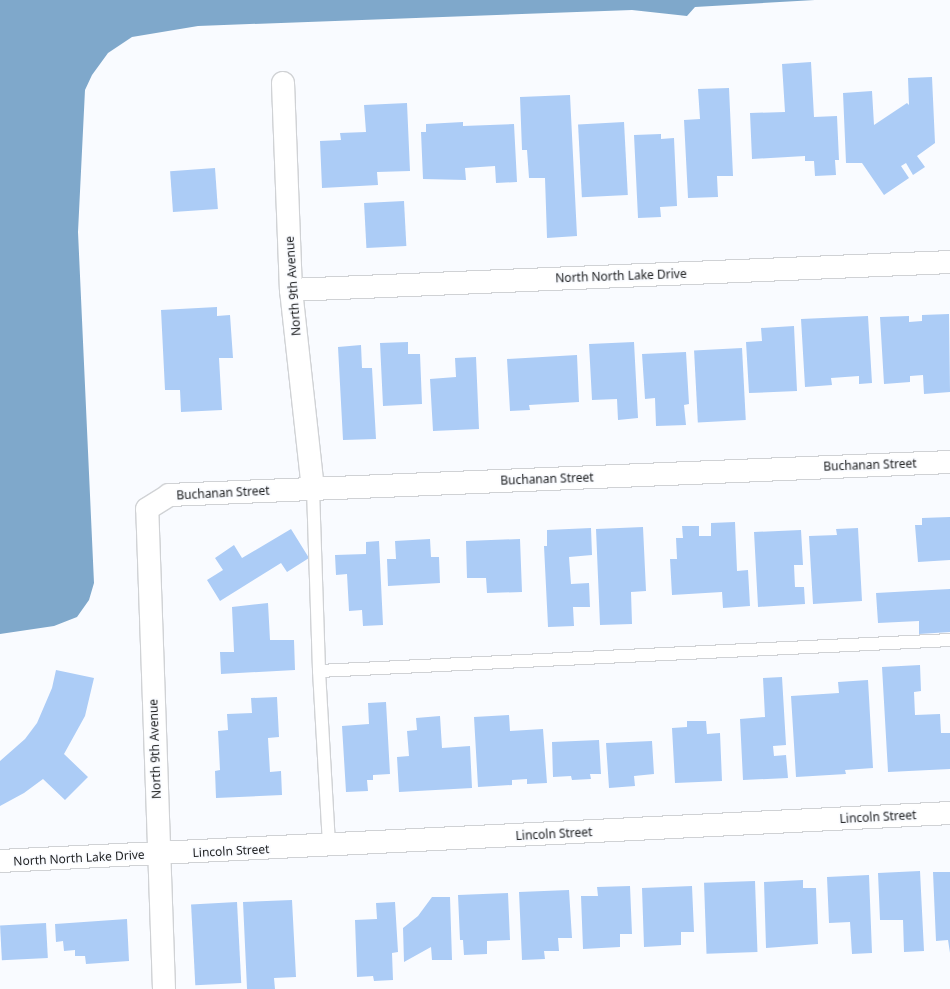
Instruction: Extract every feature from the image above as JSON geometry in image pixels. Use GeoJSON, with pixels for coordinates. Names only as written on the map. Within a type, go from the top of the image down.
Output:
{"type":"FeatureCollection","features":[{"type":"Feature","properties":{"kind":"street","name":"North 9th Avenue"},"geometry":{"type":"LineString","coordinates":[[283,83],[291,290],[313,489]]}},
{"type":"Feature","properties":{"kind":"street","name":"North North Lake Drive"},"geometry":{"type":"LineString","coordinates":[[291,290],[950,262]]}},
{"type":"Feature","properties":{"kind":"street","name":"Buchanan Street"},"geometry":{"type":"LineString","coordinates":[[147,509],[169,495],[950,462]]}},
{"type":"Feature","properties":{"kind":"street","name":"North 9th Avenue"},"geometry":{"type":"LineString","coordinates":[[147,509],[164,989]]}},
{"type":"Feature","properties":{"kind":"street","name":"Lincoln Street"},"geometry":{"type":"LineString","coordinates":[[159,854],[950,813]]}},
{"type":"Feature","properties":{"kind":"street","name":"North North Lake Drive"},"geometry":{"type":"LineString","coordinates":[[0,861],[159,854]]}},
{"type":"Feature","properties":{"kind":"lane"},"geometry":{"type":"LineString","coordinates":[[313,489],[319,671],[329,845]]}},
{"type":"Feature","properties":{"kind":"lane"},"geometry":{"type":"LineString","coordinates":[[319,671],[950,640]]}},
{"type":"Feature","properties":{"kind":"water"},"geometry":{"type":"Polygon","coordinates":[[[0,0],[815,0],[695,7],[687,16],[632,10],[198,26],[132,37],[108,53],[92,75],[85,90],[78,232],[94,583],[89,600],[77,617],[54,626],[0,634],[0,0]]]}},
{"type":"Feature","properties":{"kind":"building"},"geometry":{"type":"Polygon","coordinates":[[[811,62],[814,117],[837,116],[839,160],[835,160],[836,175],[815,176],[814,161],[805,161],[805,156],[752,159],[750,113],[785,112],[782,64],[811,62]]]}},
{"type":"Feature","properties":{"kind":"building"},"geometry":{"type":"Polygon","coordinates":[[[932,77],[935,143],[917,156],[925,167],[913,175],[906,163],[901,166],[909,178],[884,195],[862,163],[846,163],[843,93],[872,91],[874,125],[907,103],[909,105],[908,78],[932,77]]]}},
{"type":"Feature","properties":{"kind":"building"},"geometry":{"type":"Polygon","coordinates":[[[729,88],[733,176],[717,176],[718,197],[688,198],[684,120],[700,119],[698,89],[729,88]]]}},
{"type":"Feature","properties":{"kind":"building"},"geometry":{"type":"Polygon","coordinates":[[[570,95],[577,236],[547,238],[545,178],[529,178],[527,150],[522,150],[520,97],[570,95]]]}},
{"type":"Feature","properties":{"kind":"building"},"geometry":{"type":"Polygon","coordinates":[[[407,103],[410,171],[377,172],[378,185],[322,188],[320,141],[341,140],[340,133],[366,132],[364,105],[407,103]]]}},
{"type":"Feature","properties":{"kind":"building"},"geometry":{"type":"Polygon","coordinates":[[[463,122],[463,126],[514,124],[517,182],[496,183],[495,166],[465,168],[466,180],[423,179],[421,132],[426,132],[426,124],[463,122]]]}},
{"type":"Feature","properties":{"kind":"building"},"geometry":{"type":"Polygon","coordinates":[[[624,122],[628,195],[582,197],[578,124],[624,122]]]}},
{"type":"Feature","properties":{"kind":"building"},"geometry":{"type":"Polygon","coordinates":[[[661,134],[661,139],[674,138],[677,206],[660,207],[661,217],[638,218],[634,135],[661,134]]]}},
{"type":"Feature","properties":{"kind":"building"},"geometry":{"type":"Polygon","coordinates":[[[215,168],[218,209],[173,212],[170,171],[215,168]]]}},
{"type":"Feature","properties":{"kind":"building"},"geometry":{"type":"Polygon","coordinates":[[[404,201],[406,246],[366,248],[364,203],[404,201]]]}},
{"type":"Feature","properties":{"kind":"building"},"geometry":{"type":"Polygon","coordinates":[[[217,307],[217,316],[230,315],[233,358],[219,358],[222,410],[181,412],[180,390],[165,390],[161,310],[217,307]]]}},
{"type":"Feature","properties":{"kind":"building"},"geometry":{"type":"Polygon","coordinates":[[[949,314],[950,392],[924,394],[923,375],[910,376],[910,382],[884,384],[880,317],[909,316],[909,322],[922,321],[922,315],[949,314]]]}},
{"type":"Feature","properties":{"kind":"building"},"geometry":{"type":"Polygon","coordinates":[[[868,316],[872,383],[859,384],[859,376],[831,378],[832,385],[805,387],[801,319],[868,316]]]}},
{"type":"Feature","properties":{"kind":"building"},"geometry":{"type":"Polygon","coordinates":[[[794,326],[797,391],[749,393],[746,342],[762,341],[761,328],[794,326]]]}},
{"type":"Feature","properties":{"kind":"building"},"geometry":{"type":"Polygon","coordinates":[[[408,342],[408,354],[420,354],[422,404],[383,406],[380,343],[408,342]]]}},
{"type":"Feature","properties":{"kind":"building"},"geometry":{"type":"Polygon","coordinates":[[[634,342],[638,418],[618,420],[617,399],[592,400],[589,344],[634,342]]]}},
{"type":"Feature","properties":{"kind":"building"},"geometry":{"type":"Polygon","coordinates":[[[361,345],[362,368],[372,368],[376,439],[343,440],[338,347],[361,345]]]}},
{"type":"Feature","properties":{"kind":"building"},"geometry":{"type":"Polygon","coordinates":[[[742,348],[746,420],[698,422],[694,351],[742,348]]]}},
{"type":"Feature","properties":{"kind":"building"},"geometry":{"type":"Polygon","coordinates":[[[686,352],[689,404],[684,405],[686,425],[656,426],[655,398],[645,399],[642,354],[686,352]]]}},
{"type":"Feature","properties":{"kind":"building"},"geometry":{"type":"Polygon","coordinates":[[[577,355],[579,402],[529,405],[530,410],[510,411],[507,359],[577,355]]]}},
{"type":"Feature","properties":{"kind":"building"},"geometry":{"type":"Polygon","coordinates":[[[476,357],[479,429],[433,431],[430,379],[456,377],[455,358],[476,357]]]}},
{"type":"Feature","properties":{"kind":"building"},"geometry":{"type":"Polygon","coordinates":[[[950,517],[950,560],[918,562],[915,525],[922,525],[922,518],[950,517]]]}},
{"type":"Feature","properties":{"kind":"building"},"geometry":{"type":"Polygon","coordinates":[[[735,522],[737,571],[748,570],[750,606],[723,608],[722,592],[672,595],[670,559],[677,559],[676,538],[683,538],[682,526],[699,526],[699,536],[711,536],[711,523],[735,522]]]}},
{"type":"Feature","properties":{"kind":"building"},"geometry":{"type":"Polygon","coordinates":[[[643,527],[646,591],[631,592],[632,624],[600,625],[596,529],[643,527]]]}},
{"type":"Feature","properties":{"kind":"building"},"geometry":{"type":"Polygon","coordinates":[[[591,528],[592,555],[569,557],[571,584],[589,583],[590,607],[573,607],[574,626],[548,627],[544,546],[547,546],[547,530],[591,528]]]}},
{"type":"Feature","properties":{"kind":"building"},"geometry":{"type":"Polygon","coordinates":[[[858,528],[862,601],[813,604],[809,536],[837,535],[836,529],[858,528]]]}},
{"type":"Feature","properties":{"kind":"building"},"geometry":{"type":"Polygon","coordinates":[[[291,529],[309,558],[287,572],[281,563],[220,601],[207,580],[223,570],[215,558],[234,545],[242,558],[291,529]]]}},
{"type":"Feature","properties":{"kind":"building"},"geometry":{"type":"Polygon","coordinates":[[[801,530],[803,565],[794,565],[795,587],[804,587],[805,604],[758,607],[754,532],[801,530]]]}},
{"type":"Feature","properties":{"kind":"building"},"geometry":{"type":"Polygon","coordinates":[[[430,539],[431,557],[439,557],[440,583],[388,586],[387,559],[396,559],[395,541],[430,539]]]}},
{"type":"Feature","properties":{"kind":"building"},"geometry":{"type":"Polygon","coordinates":[[[520,539],[522,592],[487,593],[486,578],[467,578],[466,541],[520,539]]]}},
{"type":"Feature","properties":{"kind":"building"},"geometry":{"type":"Polygon","coordinates":[[[379,541],[383,625],[363,626],[362,610],[349,611],[347,574],[336,575],[335,555],[366,554],[366,542],[379,541]]]}},
{"type":"Feature","properties":{"kind":"building"},"geometry":{"type":"Polygon","coordinates":[[[950,589],[950,632],[919,634],[919,621],[878,623],[876,593],[950,589]]]}},
{"type":"Feature","properties":{"kind":"building"},"geometry":{"type":"Polygon","coordinates":[[[268,603],[270,640],[294,640],[295,670],[221,674],[220,652],[234,652],[232,607],[268,603]]]}},
{"type":"Feature","properties":{"kind":"building"},"geometry":{"type":"Polygon","coordinates":[[[920,665],[921,691],[914,692],[915,715],[940,714],[941,733],[950,733],[950,769],[888,772],[882,667],[920,665]]]}},
{"type":"Feature","properties":{"kind":"building"},"geometry":{"type":"Polygon","coordinates":[[[56,670],[94,678],[85,716],[64,754],[88,777],[65,800],[43,779],[24,793],[0,806],[0,761],[25,739],[37,723],[52,688],[56,670]]]}},
{"type":"Feature","properties":{"kind":"building"},"geometry":{"type":"Polygon","coordinates":[[[782,677],[786,745],[773,746],[774,756],[786,755],[788,778],[743,780],[740,719],[765,717],[763,678],[782,677]]]}},
{"type":"Feature","properties":{"kind":"building"},"geometry":{"type":"Polygon","coordinates":[[[868,680],[873,768],[845,770],[846,774],[796,777],[791,696],[839,693],[838,682],[868,680]]]}},
{"type":"Feature","properties":{"kind":"building"},"geometry":{"type":"Polygon","coordinates":[[[277,697],[279,737],[268,738],[270,772],[281,771],[282,795],[216,798],[215,771],[220,770],[218,731],[228,730],[227,714],[252,713],[251,698],[277,697]]]}},
{"type":"Feature","properties":{"kind":"building"},"geometry":{"type":"Polygon","coordinates":[[[386,702],[390,774],[373,775],[373,780],[367,780],[368,791],[346,792],[342,726],[369,724],[368,703],[386,702]]]}},
{"type":"Feature","properties":{"kind":"building"},"geometry":{"type":"Polygon","coordinates":[[[509,715],[510,731],[543,729],[547,783],[527,784],[527,779],[512,780],[512,785],[478,787],[474,717],[509,715]]]}},
{"type":"Feature","properties":{"kind":"building"},"geometry":{"type":"Polygon","coordinates":[[[440,716],[442,748],[470,746],[472,788],[399,792],[397,757],[409,756],[407,731],[417,730],[416,718],[440,716]]]}},
{"type":"Feature","properties":{"kind":"building"},"geometry":{"type":"Polygon","coordinates":[[[687,721],[706,721],[707,734],[720,733],[722,781],[675,783],[672,728],[687,727],[687,721]]]}},
{"type":"Feature","properties":{"kind":"building"},"geometry":{"type":"Polygon","coordinates":[[[599,740],[601,774],[590,774],[591,779],[572,780],[571,776],[553,777],[552,742],[599,740]]]}},
{"type":"Feature","properties":{"kind":"building"},"geometry":{"type":"Polygon","coordinates":[[[652,741],[654,774],[634,776],[635,786],[609,788],[606,743],[652,741]]]}},
{"type":"Feature","properties":{"kind":"building"},"geometry":{"type":"Polygon","coordinates":[[[920,871],[924,951],[904,952],[903,920],[880,920],[878,873],[920,871]]]}},
{"type":"Feature","properties":{"kind":"building"},"geometry":{"type":"Polygon","coordinates":[[[933,872],[950,872],[950,953],[948,940],[936,941],[933,872]]]}},
{"type":"Feature","properties":{"kind":"building"},"geometry":{"type":"Polygon","coordinates":[[[869,875],[872,953],[852,954],[850,922],[829,923],[827,877],[869,875]]]}},
{"type":"Feature","properties":{"kind":"building"},"geometry":{"type":"Polygon","coordinates":[[[803,880],[803,888],[816,888],[818,944],[766,948],[764,882],[803,880]]]}},
{"type":"Feature","properties":{"kind":"building"},"geometry":{"type":"Polygon","coordinates":[[[755,881],[757,952],[707,954],[704,883],[755,881]]]}},
{"type":"Feature","properties":{"kind":"building"},"geometry":{"type":"Polygon","coordinates":[[[630,886],[632,934],[620,934],[620,947],[583,949],[581,896],[598,896],[597,887],[630,886]]]}},
{"type":"Feature","properties":{"kind":"building"},"geometry":{"type":"Polygon","coordinates":[[[692,886],[694,932],[681,932],[681,945],[644,947],[642,888],[692,886]]]}},
{"type":"Feature","properties":{"kind":"building"},"geometry":{"type":"Polygon","coordinates":[[[569,890],[572,938],[558,938],[559,951],[544,951],[545,959],[522,960],[519,892],[569,890]]]}},
{"type":"Feature","properties":{"kind":"building"},"geometry":{"type":"Polygon","coordinates":[[[508,893],[510,940],[487,941],[487,954],[464,955],[463,940],[460,940],[458,895],[508,893]]]}},
{"type":"Feature","properties":{"kind":"building"},"geometry":{"type":"Polygon","coordinates":[[[432,897],[450,897],[452,960],[432,960],[431,947],[404,962],[403,928],[418,916],[432,897]]]}},
{"type":"Feature","properties":{"kind":"building"},"geometry":{"type":"Polygon","coordinates":[[[292,900],[296,977],[274,978],[275,989],[247,989],[243,902],[292,900]]]}},
{"type":"Feature","properties":{"kind":"building"},"geometry":{"type":"Polygon","coordinates":[[[237,902],[241,983],[195,985],[191,904],[237,902]]]}},
{"type":"Feature","properties":{"kind":"building"},"geometry":{"type":"Polygon","coordinates":[[[395,902],[398,952],[392,953],[393,980],[374,981],[373,976],[357,977],[355,920],[377,919],[376,903],[395,902]]]}},
{"type":"Feature","properties":{"kind":"building"},"geometry":{"type":"Polygon","coordinates":[[[127,919],[129,961],[86,964],[85,956],[75,956],[75,950],[64,951],[63,941],[56,942],[55,924],[127,919]]]}},
{"type":"Feature","properties":{"kind":"building"},"geometry":{"type":"Polygon","coordinates":[[[46,923],[48,958],[2,960],[0,925],[46,923]]]}}]}
